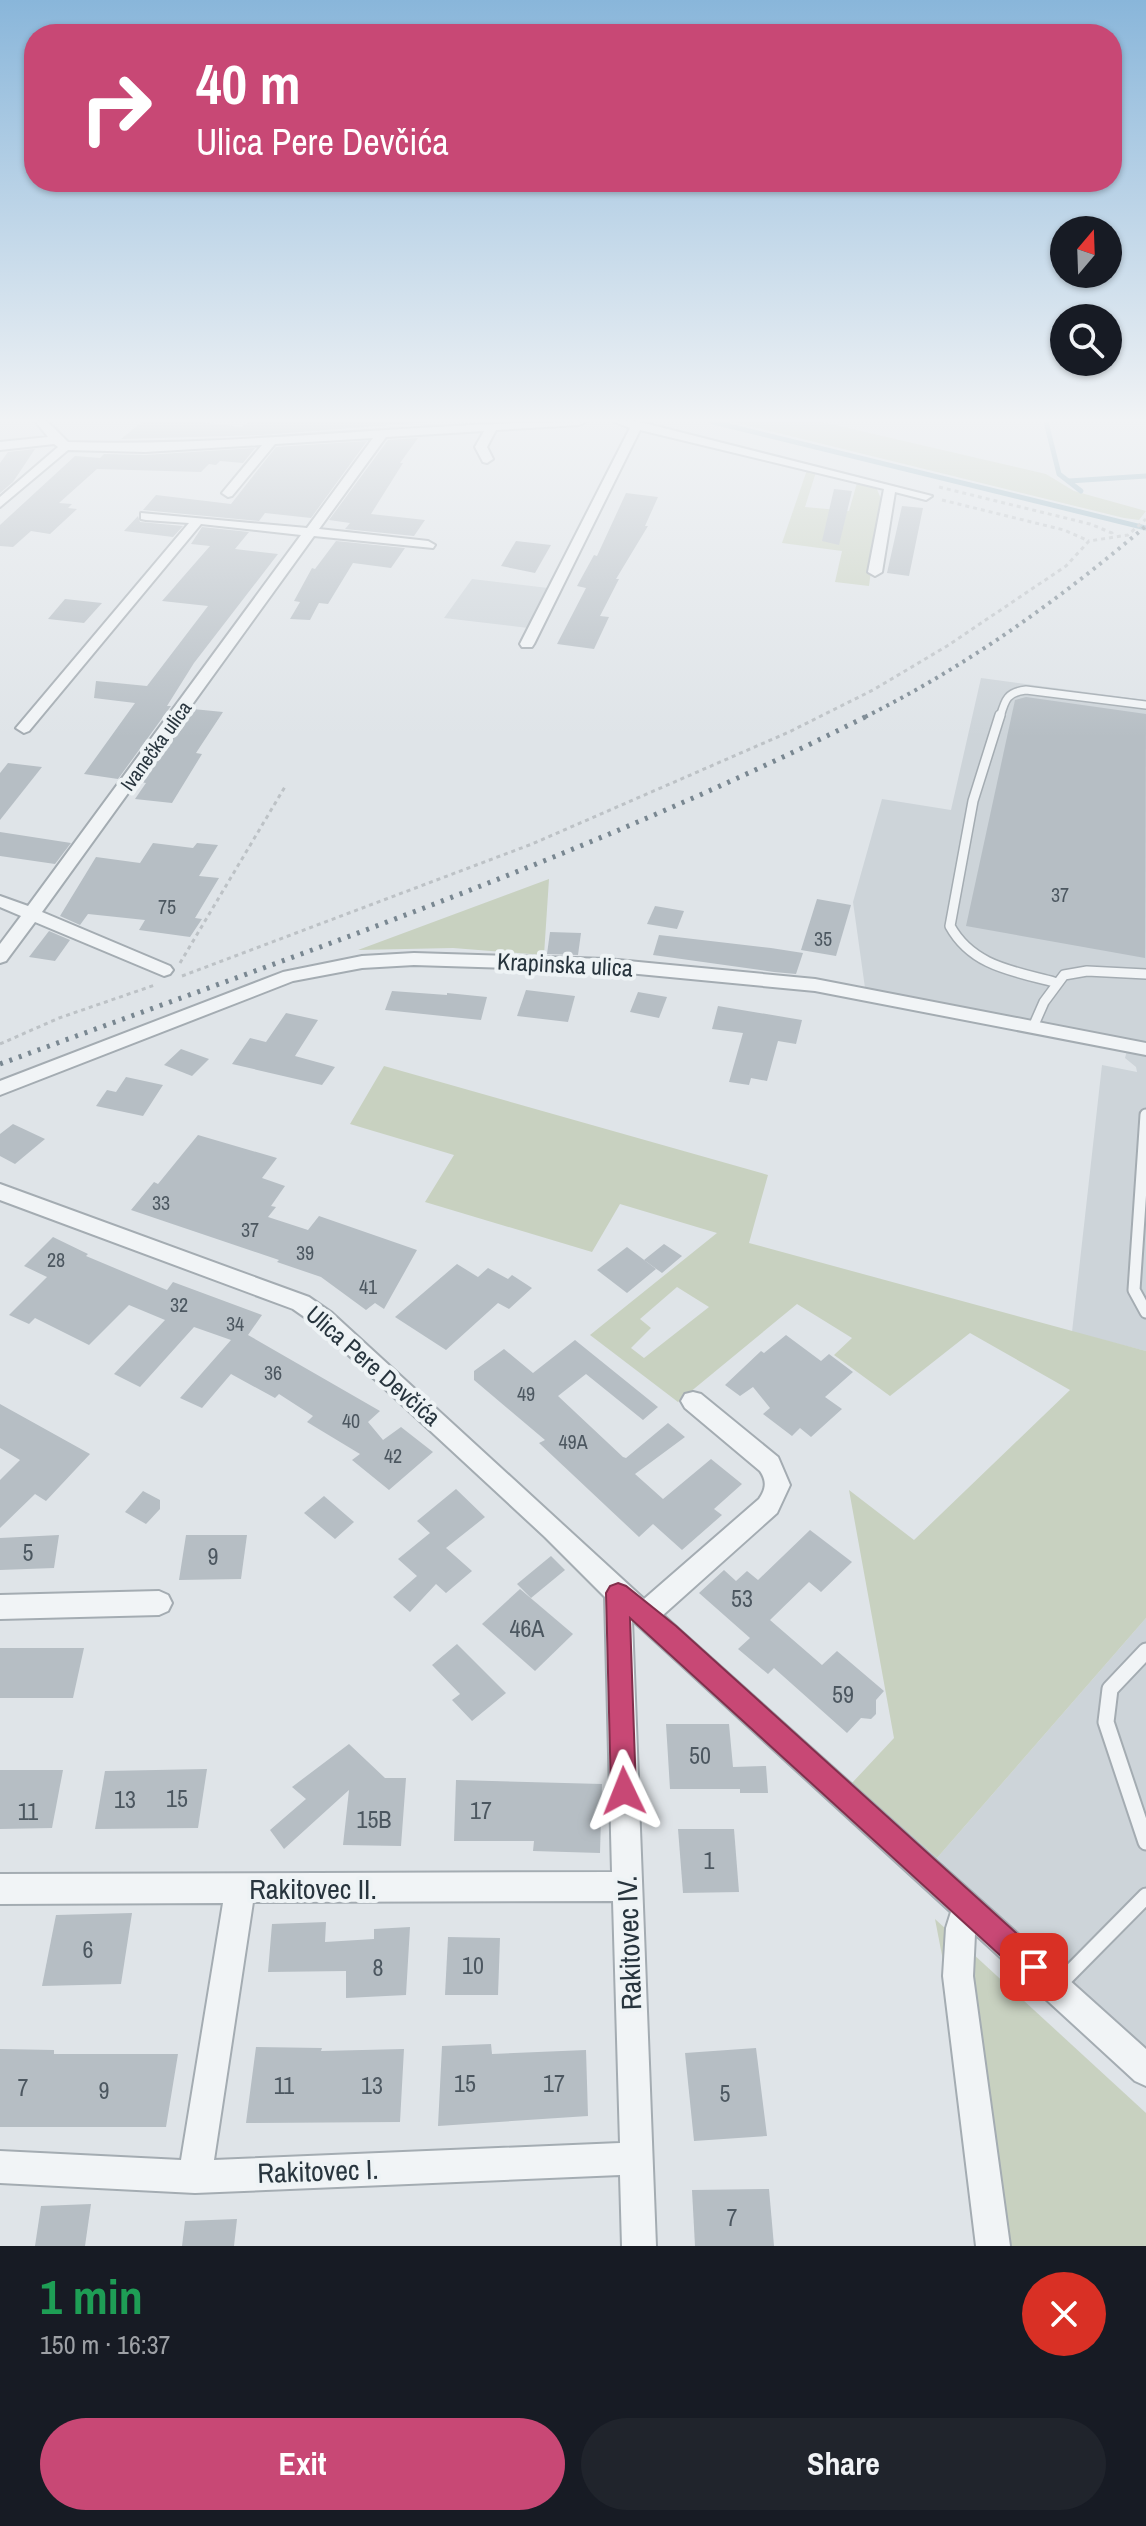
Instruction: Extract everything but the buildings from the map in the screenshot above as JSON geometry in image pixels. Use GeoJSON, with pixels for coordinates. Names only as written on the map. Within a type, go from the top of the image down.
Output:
{"type":"FeatureCollection","features":[{"type":"Feature","properties":{"kind":"street"},"geometry":{"type":"LineString","coordinates":[[24,728],[192,527]]}},
{"type":"Feature","properties":{"kind":"street"},"geometry":{"type":"LineString","coordinates":[[257,527],[428,545]]}},
{"type":"Feature","properties":{"kind":"street","name":"Ivanečka ulica"},"geometry":{"type":"LineString","coordinates":[[0,957],[314,527]]}},
{"type":"Feature","properties":{"kind":"street"},"geometry":{"type":"LineString","coordinates":[[527,644],[586,527]]}},
{"type":"Feature","properties":{"kind":"street"},"geometry":{"type":"LineString","coordinates":[[875,572],[883,527]]}},
{"type":"Feature","properties":{"kind":"street"},"geometry":{"type":"LineString","coordinates":[[0,901],[33,913],[169,976]]}},
{"type":"Feature","properties":{"kind":"street","name":"Krapinska ulica"},"geometry":{"type":"LineString","coordinates":[[0,1088],[289,976],[362,962],[414,959],[607,965],[815,985],[1146,1049]]}},
{"type":"Feature","properties":{"kind":"street","name":"Ulica Pere Devčića"},"geometry":{"type":"LineString","coordinates":[[0,1192],[301,1303],[324,1319],[542,1518],[618,1593],[1146,2070]]}},
{"type":"Feature","properties":{"kind":"street"},"geometry":{"type":"LineString","coordinates":[[645,1615],[768,1506],[779,1486],[777,1474],[769,1464],[693,1401]]}},
{"type":"Feature","properties":{"kind":"street","name":"Rakitovec IV."},"geometry":{"type":"LineString","coordinates":[[618,1593],[639,2246]]}},
{"type":"Feature","properties":{"kind":"street"},"geometry":{"type":"LineString","coordinates":[[0,1607],[159,1603]]}},
{"type":"Feature","properties":{"kind":"street","name":"Rakitovec II."},"geometry":{"type":"LineString","coordinates":[[0,1889],[627,1886]]}},
{"type":"Feature","properties":{"kind":"street"},"geometry":{"type":"LineString","coordinates":[[195,2177],[240,1889]]}},
{"type":"Feature","properties":{"kind":"street"},"geometry":{"type":"LineString","coordinates":[[968,1907],[961,1928],[958,1976],[993,2246]]}},
{"type":"Feature","properties":{"kind":"street","name":"Rakitovec I."},"geometry":{"type":"LineString","coordinates":[[0,2167],[195,2177],[636,2158]]}},
{"type":"Feature","properties":{"kind":"lane"},"geometry":{"type":"LineString","coordinates":[[1054,982],[989,964],[967,952],[950,926],[973,801],[1006,697],[1015,691],[1026,690],[1146,705]]}},
{"type":"Feature","properties":{"kind":"lane"},"geometry":{"type":"LineString","coordinates":[[1033,1027],[1054,982],[1077,970],[1146,974]]}},
{"type":"Feature","properties":{"kind":"lane"},"geometry":{"type":"LineString","coordinates":[[1146,1115],[1134,1290],[1146,1312]]}},
{"type":"Feature","properties":{"kind":"lane"},"geometry":{"type":"LineString","coordinates":[[1146,1651],[1110,1689],[1106,1722],[1146,1842]]}},
{"type":"Feature","properties":{"kind":"lane"},"geometry":{"type":"LineString","coordinates":[[1056,1987],[1146,1896]]}},
{"type":"Feature","properties":{"kind":"path"},"geometry":{"type":"LineString","coordinates":[[1051,527],[1089,541],[1128,535],[1137,527]]}},
{"type":"Feature","properties":{"kind":"path"},"geometry":{"type":"LineString","coordinates":[[0,1044],[169,976],[522,850],[656,795],[875,688],[1066,566],[1089,541]]}},
{"type":"Feature","properties":{"kind":"path"},"geometry":{"type":"LineString","coordinates":[[169,976],[286,785]]}},
{"type":"Feature","properties":{"kind":"shaded area"},"geometry":{"type":"Polygon","coordinates":[[[472,579],[548,588],[528,628],[444,618],[472,579]]]}},
{"type":"Feature","properties":{"kind":"shaded area"},"geometry":{"type":"Polygon","coordinates":[[[981,678],[1146,700],[1146,1351],[1072,1332],[1102,1065],[1137,1072],[1136,1067],[1125,1058],[1130,1039],[865,988],[853,902],[882,799],[951,810],[981,678]]]}},
{"type":"Feature","properties":{"kind":"shaded area"},"geometry":{"type":"Polygon","coordinates":[[[1146,1618],[1146,2049],[937,1858],[1146,1618]]]}},
{"type":"Feature","properties":{"kind":"green space"},"geometry":{"type":"Polygon","coordinates":[[[788,527],[877,527],[869,586],[835,582],[842,551],[782,543],[788,527]]]}},
{"type":"Feature","properties":{"kind":"green space"},"geometry":{"type":"Polygon","coordinates":[[[549,879],[544,955],[453,948],[358,950],[549,879]]]}},
{"type":"Feature","properties":{"kind":"green space"},"geometry":{"type":"Polygon","coordinates":[[[384,1066],[768,1175],[749,1243],[1146,1351],[1146,1618],[937,1858],[852,1783],[894,1738],[849,1490],[914,1540],[1070,1390],[970,1333],[890,1396],[834,1355],[852,1338],[797,1304],[678,1402],[590,1335],[717,1233],[620,1204],[592,1252],[425,1202],[454,1155],[350,1124],[384,1066]],[[677,1287],[640,1319],[651,1328],[631,1348],[644,1358],[709,1307],[677,1287]]]}},
{"type":"Feature","properties":{"kind":"green space"},"geometry":{"type":"Polygon","coordinates":[[[935,1919],[1146,2113],[1146,2246],[998,2246],[935,1919]]]}},
{"type":"Feature","properties":{"kind":"waterway"},"geometry":{"type":"LineString","coordinates":[[1141,527],[1146,528]]}},
{"type":"Feature","properties":{"kind":"railway"},"geometry":{"type":"LineString","coordinates":[[866,716],[976,654],[1080,580],[1145,527]]}},
{"type":"Feature","properties":{"kind":"railway"},"geometry":{"type":"LineString","coordinates":[[0,1064],[549,859],[764,766],[866,716]]}},
{"type":"Feature","properties":{"kind":"route"},"geometry":{"type":"LineString","coordinates":[[624,1791],[618,1593],[1034,1967]]}}]}
